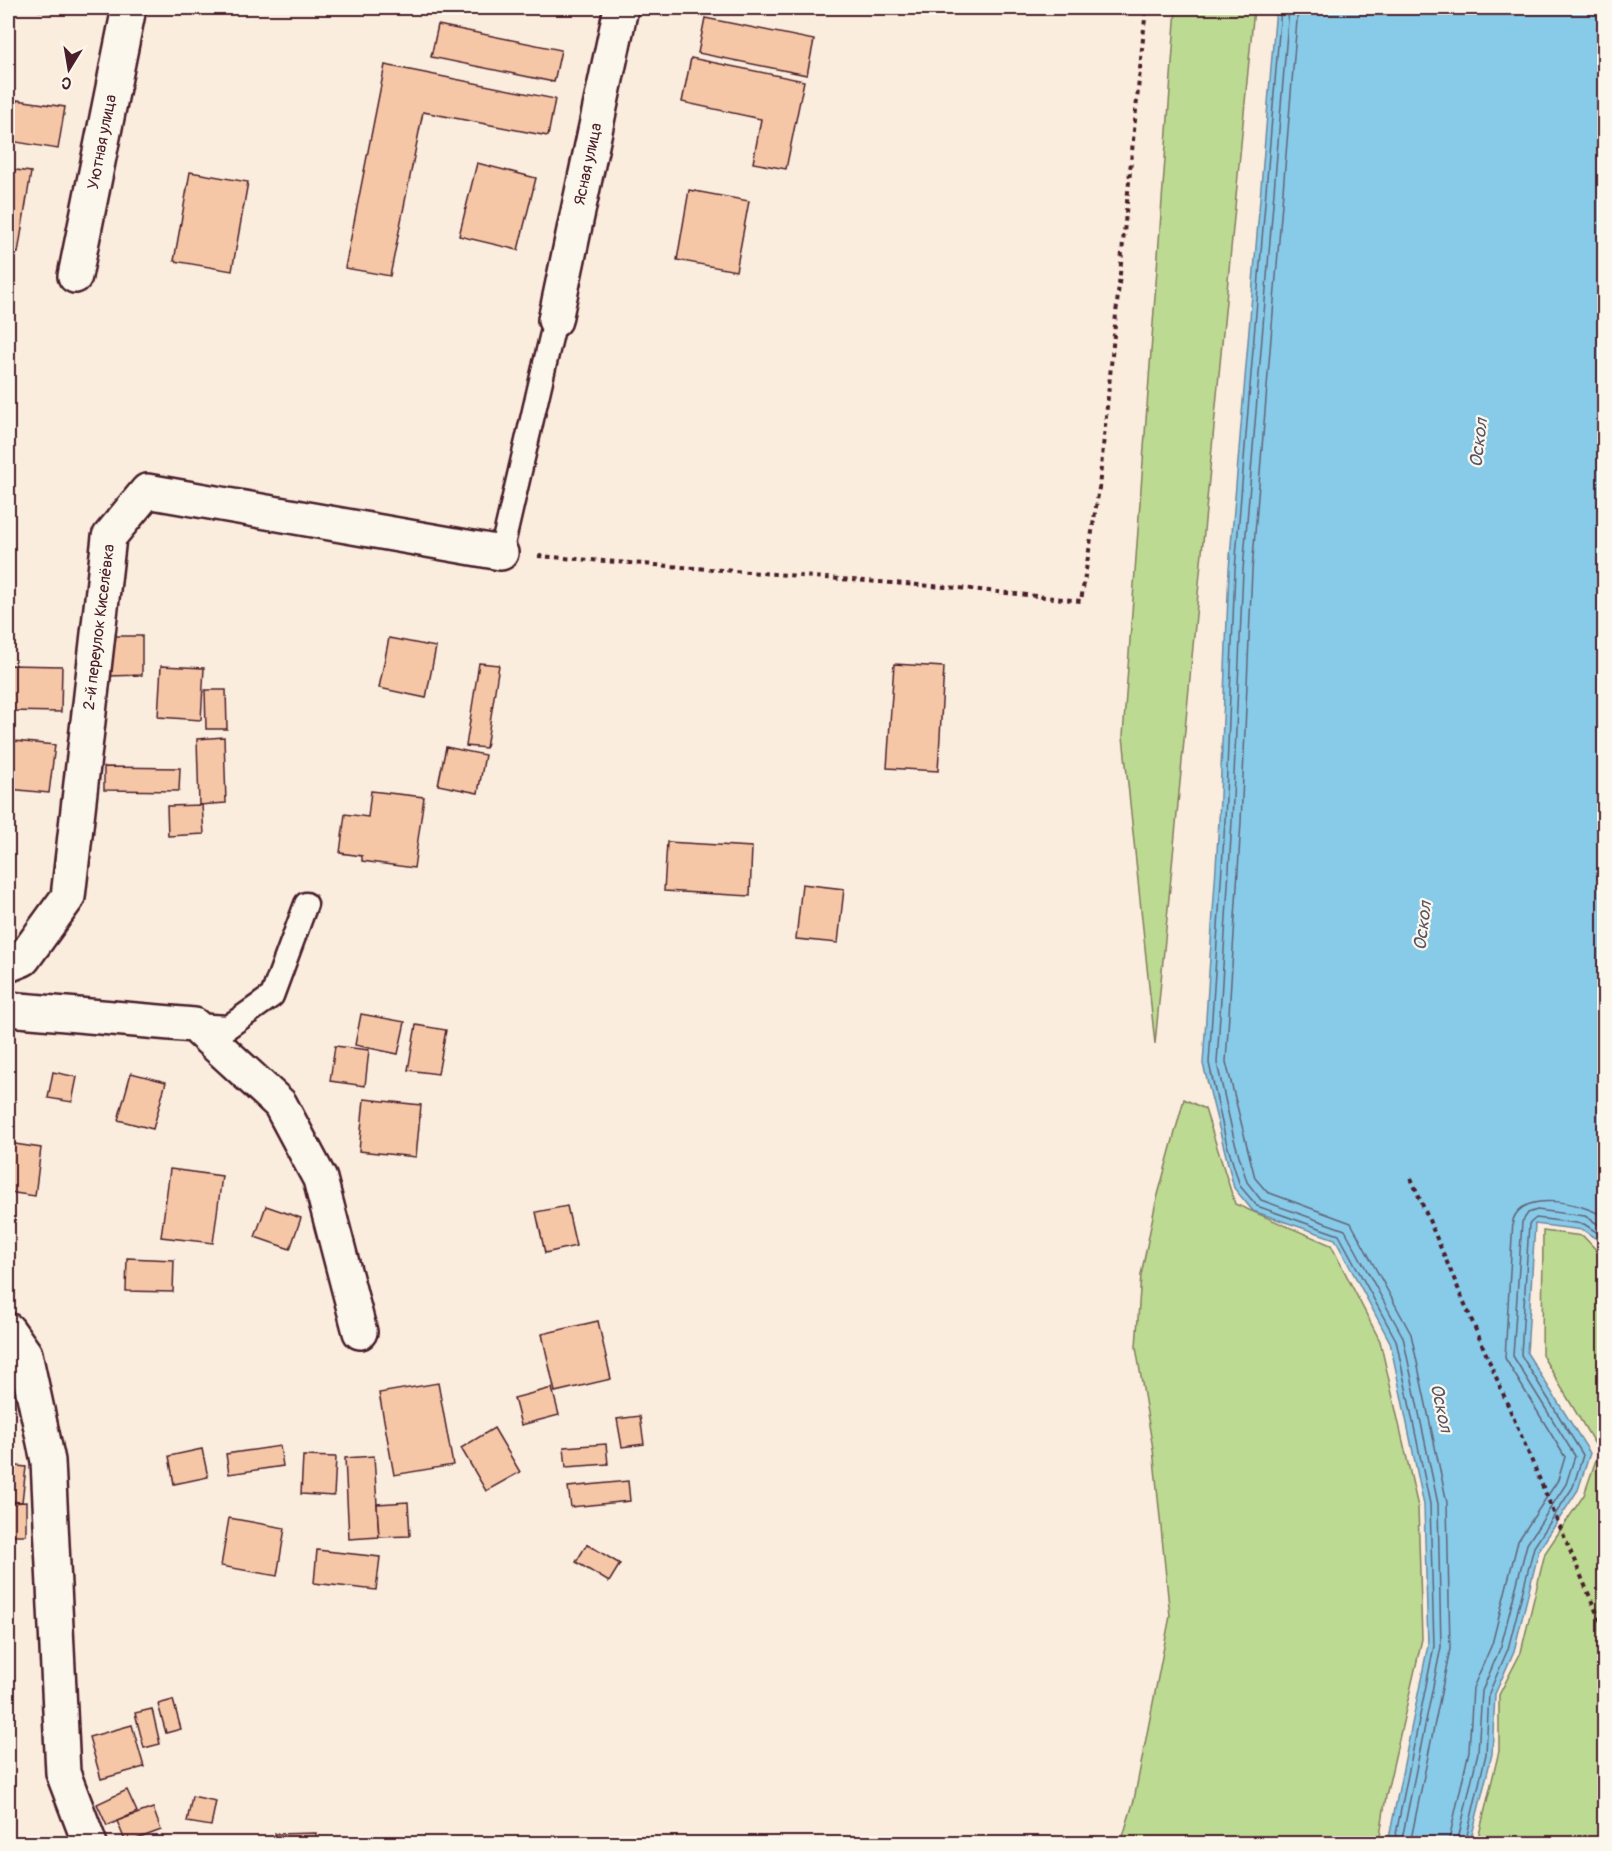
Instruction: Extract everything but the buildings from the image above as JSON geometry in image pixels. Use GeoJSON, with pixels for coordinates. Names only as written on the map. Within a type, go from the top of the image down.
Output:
{"type":"FeatureCollection","features":[{"type":"Feature","properties":{"kind":"street","name":"Уютная улица"},"geometry":{"type":"LineString","coordinates":[[75,276],[129,8]]}},
{"type":"Feature","properties":{"kind":"street","name":"Ясная улица"},"geometry":{"type":"LineString","coordinates":[[555,320],[621,8]]}},
{"type":"Feature","properties":{"kind":"street","name":"2-й переулок Киселёвка"},"geometry":{"type":"LineString","coordinates":[[8,965],[23,959],[68,897],[109,537],[147,491],[501,553]]}},
{"type":"Feature","properties":{"kind":"street"},"geometry":{"type":"LineString","coordinates":[[8,1008],[194,1025],[280,1104],[320,1179],[360,1332]]}},
{"type":"Feature","properties":{"kind":"street"},"geometry":{"type":"LineString","coordinates":[[8,1330],[25,1354],[48,1461],[63,1773],[90,1844]]}},
{"type":"Feature","properties":{"kind":"lane"},"geometry":{"type":"LineString","coordinates":[[501,553],[555,320]]}},
{"type":"Feature","properties":{"kind":"lane"},"geometry":{"type":"LineString","coordinates":[[194,1025],[228,1028],[272,996],[306,904]]}},
{"type":"Feature","properties":{"kind":"path"},"geometry":{"type":"LineString","coordinates":[[501,553],[972,589],[1081,601],[1099,488],[1146,8]]}},
{"type":"Feature","properties":{"kind":"path"},"geometry":{"type":"LineString","coordinates":[[1411,1178],[1605,1630]]}},
{"type":"Feature","properties":{"kind":"green space"},"geometry":{"type":"Polygon","coordinates":[[[1176,8],[1254,8],[1155,1044],[1123,736],[1176,8]]]}},
{"type":"Feature","properties":{"kind":"green space"},"geometry":{"type":"Polygon","coordinates":[[[1184,1099],[1205,1109],[1235,1204],[1331,1245],[1380,1341],[1418,1507],[1422,1639],[1386,1796],[1379,1843],[1121,1843],[1134,1800],[1170,1616],[1153,1449],[1136,1347],[1141,1275],[1155,1206],[1184,1099]]]}},
{"type":"Feature","properties":{"kind":"green space"},"geometry":{"type":"Polygon","coordinates":[[[1543,1231],[1583,1236],[1604,1258],[1604,1843],[1477,1843],[1499,1751],[1499,1695],[1521,1652],[1545,1553],[1584,1495],[1599,1451],[1542,1355],[1543,1231]]]}},
{"type":"Feature","properties":{"kind":"water","name":"Оскол"},"geometry":{"type":"Polygon","coordinates":[[[1276,8],[1604,8],[1604,1244],[1583,1230],[1535,1224],[1527,1353],[1590,1453],[1578,1490],[1539,1550],[1514,1651],[1495,1694],[1492,1754],[1470,1843],[1388,1843],[1428,1645],[1424,1505],[1390,1342],[1335,1239],[1253,1211],[1234,1188],[1203,1064],[1219,821],[1229,569],[1276,8]]]}}]}
